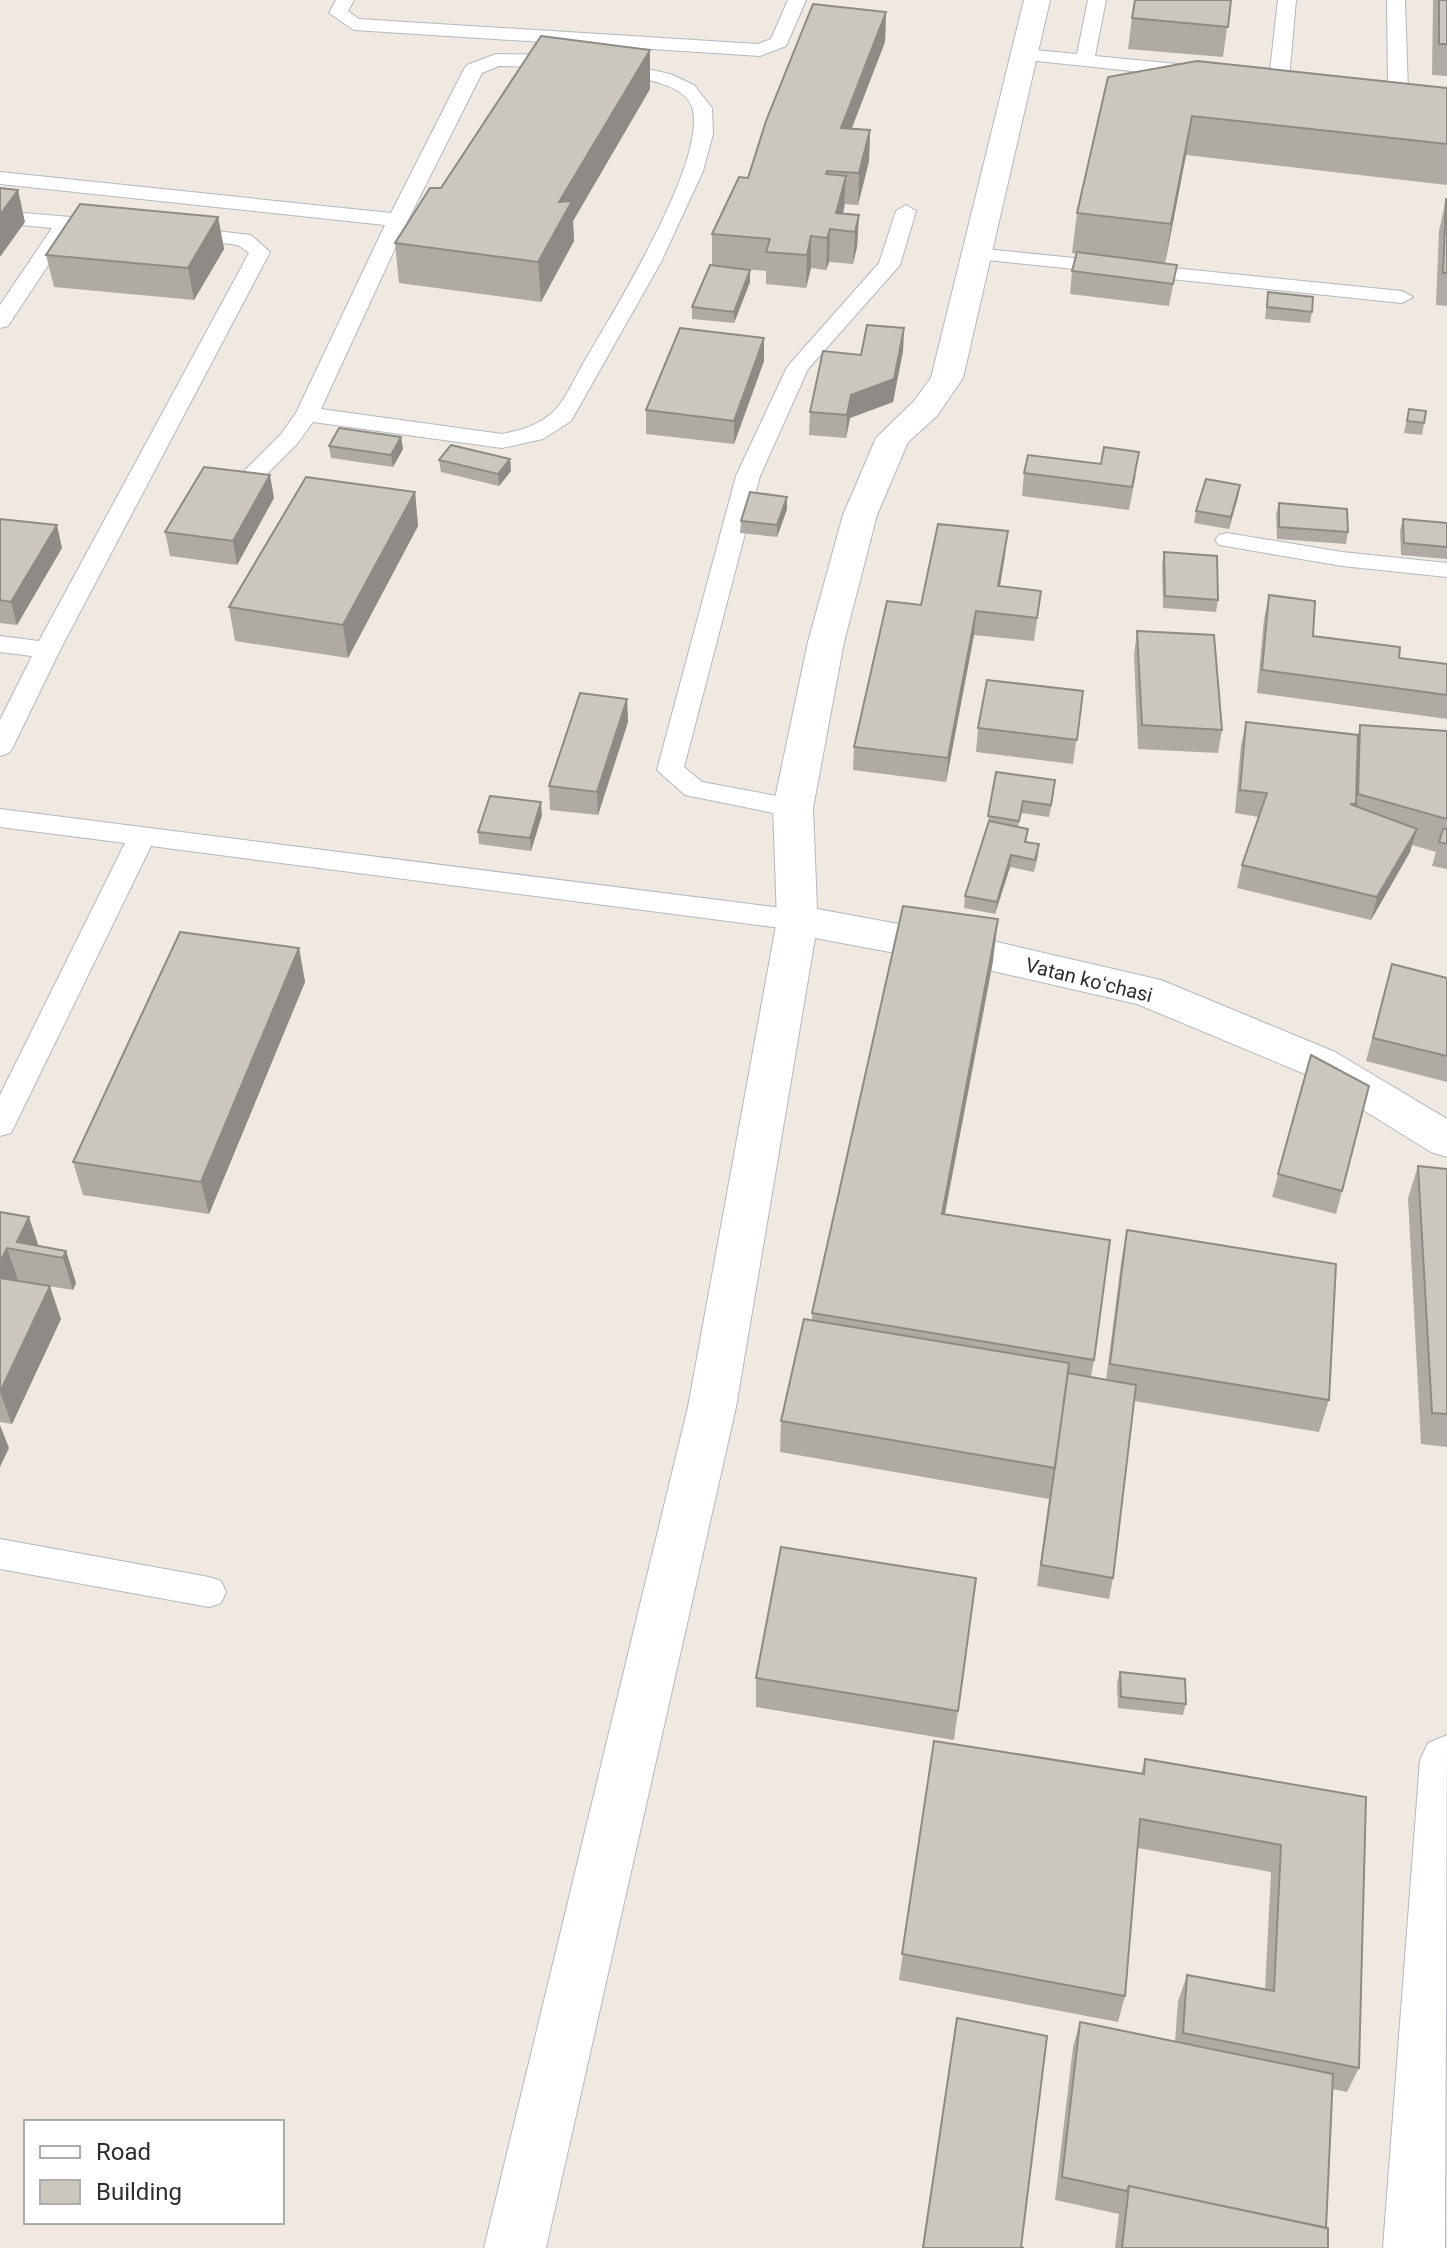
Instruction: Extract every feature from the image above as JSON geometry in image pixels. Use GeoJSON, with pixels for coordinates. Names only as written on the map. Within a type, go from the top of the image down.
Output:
{"type":"FeatureCollection","features":[{"type":"Feature","properties":{"kind":"street"},"geometry":{"type":"LineString","coordinates":[[515,2248],[712,1407],[797,920],[793,808],[826,642],[860,515],[893,438],[925,409],[947,378],[1037,0]]}},
{"type":"Feature","properties":{"kind":"street","name":"Vatan koʻchasi"},"geometry":{"type":"LineString","coordinates":[[797,920],[997,957],[1146,991],[1320,1063],[1447,1140]]}},
{"type":"Feature","properties":{"kind":"street"},"geometry":{"type":"LineString","coordinates":[[1414,2248],[1447,1760]]}},
{"type":"Feature","properties":{"kind":"lane"},"geometry":{"type":"LineString","coordinates":[[345,0],[338,13],[354,24],[760,50],[779,42],[797,0]]}},
{"type":"Feature","properties":{"kind":"lane"},"geometry":{"type":"LineString","coordinates":[[1085,60],[1097,0]]}},
{"type":"Feature","properties":{"kind":"lane"},"geometry":{"type":"LineString","coordinates":[[1279,80],[1287,0]]}},
{"type":"Feature","properties":{"kind":"lane"},"geometry":{"type":"LineString","coordinates":[[1353,88],[1398,92],[1396,0]]}},
{"type":"Feature","properties":{"kind":"lane"},"geometry":{"type":"LineString","coordinates":[[1025,55],[1219,74]]}},
{"type":"Feature","properties":{"kind":"lane"},"geometry":{"type":"LineString","coordinates":[[246,482],[289,439],[307,414],[398,220],[474,69],[496,60],[576,61],[655,74],[688,90],[702,107],[703,132],[674,222],[563,416],[535,434],[502,441],[307,414]]}},
{"type":"Feature","properties":{"kind":"lane"},"geometry":{"type":"LineString","coordinates":[[0,178],[398,220]]}},
{"type":"Feature","properties":{"kind":"lane"},"geometry":{"type":"LineString","coordinates":[[793,808],[694,789],[670,770],[748,476],[798,367],[889,265],[906,211]]}},
{"type":"Feature","properties":{"kind":"lane"},"geometry":{"type":"LineString","coordinates":[[0,217],[125,228]]}},
{"type":"Feature","properties":{"kind":"lane"},"geometry":{"type":"LineString","coordinates":[[0,321],[66,222]]}},
{"type":"Feature","properties":{"kind":"lane"},"geometry":{"type":"LineString","coordinates":[[0,747],[47,650],[260,252],[244,239],[155,231]]}},
{"type":"Feature","properties":{"kind":"lane"},"geometry":{"type":"LineString","coordinates":[[975,254],[1402,297]]}},
{"type":"Feature","properties":{"kind":"lane"},"geometry":{"type":"LineString","coordinates":[[1227,540],[1342,559],[1447,570]]}},
{"type":"Feature","properties":{"kind":"lane"},"geometry":{"type":"LineString","coordinates":[[0,644],[47,650]]}},
{"type":"Feature","properties":{"kind":"lane"},"geometry":{"type":"LineString","coordinates":[[0,818],[797,920]]}},
{"type":"Feature","properties":{"kind":"lane"},"geometry":{"type":"LineString","coordinates":[[0,1125],[142,837]]}},
{"type":"Feature","properties":{"kind":"lane"},"geometry":{"type":"LineString","coordinates":[[0,1554],[209,1592]]}},
{"type":"Feature","properties":{"kind":"building"},"geometry":{"type":"Polygon","coordinates":[[[1135,0],[1231,0],[1228,27],[1132,18],[1135,0]]]}},
{"type":"Feature","properties":{"kind":"building"},"geometry":{"type":"Polygon","coordinates":[[[1439,0],[1447,0],[1447,44],[1439,44],[1439,0]]]}},
{"type":"Feature","properties":{"kind":"building"},"geometry":{"type":"Polygon","coordinates":[[[813,4],[886,12],[841,128],[870,130],[859,173],[827,171],[826,174],[846,176],[836,213],[859,215],[855,232],[830,229],[827,238],[811,236],[807,255],[766,252],[770,239],[712,234],[739,177],[748,178],[766,121],[813,4]]]}},
{"type":"Feature","properties":{"kind":"building"},"geometry":{"type":"Polygon","coordinates":[[[541,36],[650,50],[559,202],[572,201],[538,262],[395,243],[430,188],[441,188],[541,36]]]}},
{"type":"Feature","properties":{"kind":"building"},"geometry":{"type":"Polygon","coordinates":[[[1197,61],[1447,88],[1447,144],[1192,116],[1171,224],[1077,213],[1108,77],[1197,61]]]}},
{"type":"Feature","properties":{"kind":"building"},"geometry":{"type":"Polygon","coordinates":[[[0,188],[18,190],[0,215],[0,188]]]}},
{"type":"Feature","properties":{"kind":"building"},"geometry":{"type":"Polygon","coordinates":[[[1446,199],[1447,273],[1443,273],[1446,199]]]}},
{"type":"Feature","properties":{"kind":"building"},"geometry":{"type":"Polygon","coordinates":[[[80,204],[218,217],[188,268],[46,255],[80,204]]]}},
{"type":"Feature","properties":{"kind":"building"},"geometry":{"type":"Polygon","coordinates":[[[1077,252],[1177,265],[1173,284],[1072,271],[1077,252]]]}},
{"type":"Feature","properties":{"kind":"building"},"geometry":{"type":"Polygon","coordinates":[[[710,265],[750,270],[734,312],[692,307],[710,265]]]}},
{"type":"Feature","properties":{"kind":"building"},"geometry":{"type":"Polygon","coordinates":[[[1268,292],[1313,297],[1312,312],[1267,307],[1268,292]]]}},
{"type":"Feature","properties":{"kind":"building"},"geometry":{"type":"Polygon","coordinates":[[[867,325],[904,328],[894,379],[851,395],[847,415],[810,412],[823,351],[861,355],[867,325]]]}},
{"type":"Feature","properties":{"kind":"building"},"geometry":{"type":"Polygon","coordinates":[[[680,328],[764,338],[734,421],[646,410],[680,328]]]}},
{"type":"Feature","properties":{"kind":"building"},"geometry":{"type":"Polygon","coordinates":[[[1409,409],[1426,411],[1424,423],[1407,421],[1409,409]]]}},
{"type":"Feature","properties":{"kind":"building"},"geometry":{"type":"Polygon","coordinates":[[[339,428],[401,437],[391,455],[329,446],[339,428]]]}},
{"type":"Feature","properties":{"kind":"building"},"geometry":{"type":"Polygon","coordinates":[[[451,445],[510,459],[498,474],[439,460],[451,445]]]}},
{"type":"Feature","properties":{"kind":"building"},"geometry":{"type":"Polygon","coordinates":[[[1104,447],[1139,452],[1132,487],[1024,473],[1028,455],[1101,464],[1104,447]]]}},
{"type":"Feature","properties":{"kind":"building"},"geometry":{"type":"Polygon","coordinates":[[[204,467],[270,475],[233,541],[165,532],[204,467]]]}},
{"type":"Feature","properties":{"kind":"building"},"geometry":{"type":"Polygon","coordinates":[[[306,477],[415,492],[343,625],[229,607],[306,477]]]}},
{"type":"Feature","properties":{"kind":"building"},"geometry":{"type":"Polygon","coordinates":[[[1206,479],[1240,485],[1231,517],[1196,511],[1206,479]]]}},
{"type":"Feature","properties":{"kind":"building"},"geometry":{"type":"Polygon","coordinates":[[[750,492],[787,497],[777,525],[741,521],[750,492]]]}},
{"type":"Feature","properties":{"kind":"building"},"geometry":{"type":"Polygon","coordinates":[[[1279,503],[1347,509],[1348,532],[1279,527],[1279,503]]]}},
{"type":"Feature","properties":{"kind":"building"},"geometry":{"type":"Polygon","coordinates":[[[0,519],[57,525],[11,602],[0,600],[0,519]]]}},
{"type":"Feature","properties":{"kind":"building"},"geometry":{"type":"Polygon","coordinates":[[[1403,519],[1447,523],[1447,547],[1404,543],[1403,519]]]}},
{"type":"Feature","properties":{"kind":"building"},"geometry":{"type":"Polygon","coordinates":[[[938,524],[1008,531],[998,586],[1041,591],[1037,618],[976,611],[948,758],[854,747],[887,601],[921,605],[938,524]]]}},
{"type":"Feature","properties":{"kind":"building"},"geometry":{"type":"Polygon","coordinates":[[[1164,552],[1217,556],[1218,600],[1165,596],[1164,552]]]}},
{"type":"Feature","properties":{"kind":"building"},"geometry":{"type":"Polygon","coordinates":[[[1269,595],[1315,601],[1313,636],[1400,647],[1399,658],[1447,664],[1447,695],[1262,670],[1269,595]]]}},
{"type":"Feature","properties":{"kind":"building"},"geometry":{"type":"Polygon","coordinates":[[[1137,631],[1214,635],[1222,730],[1142,725],[1137,631]]]}},
{"type":"Feature","properties":{"kind":"building"},"geometry":{"type":"Polygon","coordinates":[[[987,680],[1083,691],[1077,740],[978,728],[987,680]]]}},
{"type":"Feature","properties":{"kind":"building"},"geometry":{"type":"Polygon","coordinates":[[[580,693],[627,699],[597,792],[549,786],[580,693]]]}},
{"type":"Feature","properties":{"kind":"building"},"geometry":{"type":"Polygon","coordinates":[[[1246,722],[1358,735],[1356,804],[1350,804],[1417,829],[1377,897],[1242,865],[1267,793],[1240,790],[1246,722]]]}},
{"type":"Feature","properties":{"kind":"building"},"geometry":{"type":"Polygon","coordinates":[[[1360,725],[1447,731],[1447,819],[1358,794],[1360,725]]]}},
{"type":"Feature","properties":{"kind":"building"},"geometry":{"type":"Polygon","coordinates":[[[996,772],[1055,780],[1051,805],[1023,801],[1019,821],[988,816],[996,772]]]}},
{"type":"Feature","properties":{"kind":"building"},"geometry":{"type":"Polygon","coordinates":[[[490,796],[541,802],[530,838],[478,832],[490,796]]]}},
{"type":"Feature","properties":{"kind":"building"},"geometry":{"type":"Polygon","coordinates":[[[989,821],[1028,829],[1025,842],[1039,844],[1035,860],[1011,855],[997,902],[965,896],[989,821]]]}},
{"type":"Feature","properties":{"kind":"building"},"geometry":{"type":"Polygon","coordinates":[[[1443,829],[1447,829],[1447,844],[1439,842],[1443,829]]]}},
{"type":"Feature","properties":{"kind":"building"},"geometry":{"type":"Polygon","coordinates":[[[903,906],[998,919],[942,1214],[1110,1240],[1094,1360],[812,1313],[903,906]]]}},
{"type":"Feature","properties":{"kind":"building"},"geometry":{"type":"Polygon","coordinates":[[[180,932],[299,948],[201,1182],[73,1162],[180,932]]]}},
{"type":"Feature","properties":{"kind":"building"},"geometry":{"type":"Polygon","coordinates":[[[1392,964],[1447,978],[1447,1056],[1373,1038],[1392,964]]]}},
{"type":"Feature","properties":{"kind":"building"},"geometry":{"type":"Polygon","coordinates":[[[1311,1055],[1369,1086],[1342,1191],[1278,1174],[1311,1055]]]}},
{"type":"Feature","properties":{"kind":"building"},"geometry":{"type":"Polygon","coordinates":[[[1418,1166],[1447,1169],[1447,1414],[1432,1413],[1418,1166]]]}},
{"type":"Feature","properties":{"kind":"building"},"geometry":{"type":"Polygon","coordinates":[[[0,1212],[29,1217],[17,1242],[66,1251],[63,1258],[7,1248],[0,1262],[0,1212]]]}},
{"type":"Feature","properties":{"kind":"building"},"geometry":{"type":"Polygon","coordinates":[[[1127,1230],[1336,1264],[1329,1400],[1110,1364],[1127,1230]]]}},
{"type":"Feature","properties":{"kind":"building"},"geometry":{"type":"Polygon","coordinates":[[[0,1278],[50,1286],[0,1392],[0,1278]]]}},
{"type":"Feature","properties":{"kind":"building"},"geometry":{"type":"Polygon","coordinates":[[[804,1319],[1069,1363],[1055,1468],[781,1421],[804,1319]]]}},
{"type":"Feature","properties":{"kind":"building"},"geometry":{"type":"Polygon","coordinates":[[[1068,1373],[1136,1385],[1113,1578],[1041,1565],[1068,1373]]]}},
{"type":"Feature","properties":{"kind":"building"},"geometry":{"type":"Polygon","coordinates":[[[781,1547],[976,1578],[958,1711],[756,1678],[781,1547]]]}},
{"type":"Feature","properties":{"kind":"building"},"geometry":{"type":"Polygon","coordinates":[[[1120,1672],[1185,1679],[1186,1704],[1121,1697],[1120,1672]]]}},
{"type":"Feature","properties":{"kind":"building"},"geometry":{"type":"Polygon","coordinates":[[[934,1741],[1144,1774],[1145,1759],[1366,1797],[1359,2068],[1183,2033],[1187,1975],[1274,1991],[1281,1845],[1140,1819],[1125,1996],[902,1954],[934,1741]]]}},
{"type":"Feature","properties":{"kind":"building"},"geometry":{"type":"Polygon","coordinates":[[[957,2018],[1047,2036],[1021,2247],[1024,2248],[923,2248],[957,2018]]]}},
{"type":"Feature","properties":{"kind":"building"},"geometry":{"type":"Polygon","coordinates":[[[1080,2022],[1333,2074],[1326,2228],[1129,2186],[1127,2191],[1062,2177],[1080,2022]]]}},
{"type":"Feature","properties":{"kind":"building"},"geometry":{"type":"Polygon","coordinates":[[[1129,2186],[1328,2228],[1328,2248],[1122,2248],[1129,2186]]]}}]}
